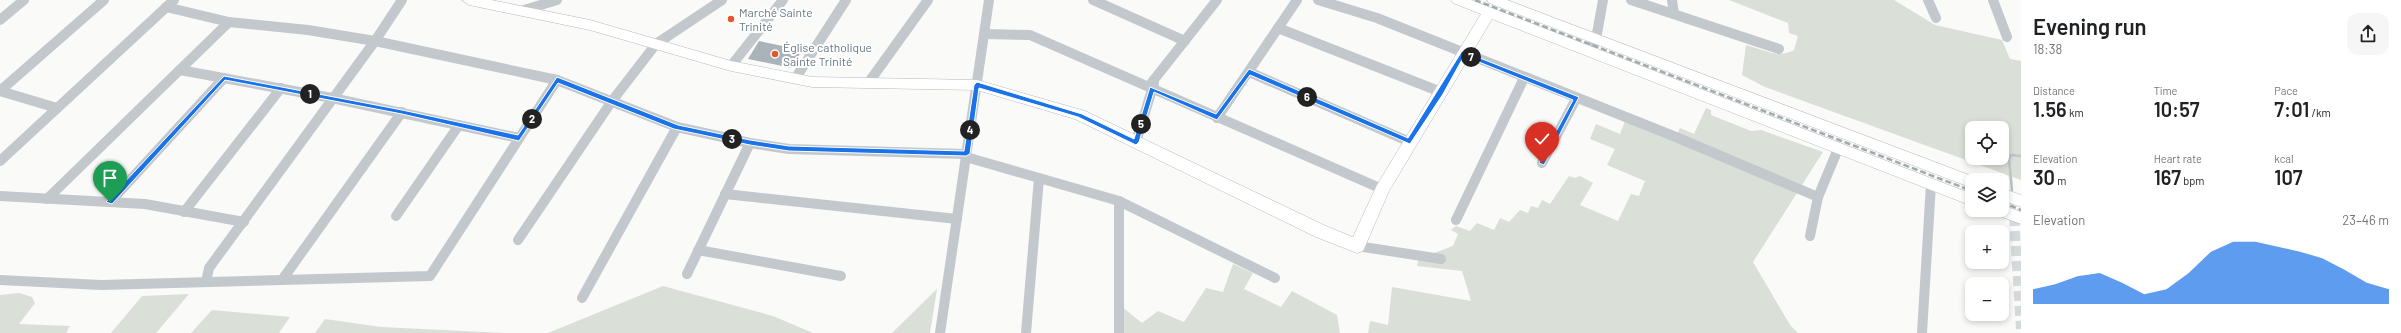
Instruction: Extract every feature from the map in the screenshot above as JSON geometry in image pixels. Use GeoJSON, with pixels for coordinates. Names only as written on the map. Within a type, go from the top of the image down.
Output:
{"type":"FeatureCollection","features":[{"type":"Feature","properties":{"kind":"street"},"geometry":{"type":"LineString","coordinates":[[0,20],[24,0]]}},
{"type":"Feature","properties":{"kind":"street"},"geometry":{"type":"LineString","coordinates":[[0,91],[104,0]]}},
{"type":"Feature","properties":{"kind":"street"},"geometry":{"type":"LineString","coordinates":[[0,161],[174,0]]}},
{"type":"Feature","properties":{"kind":"street"},"geometry":{"type":"LineString","coordinates":[[206,282],[209,268],[375,41],[402,0]]}},
{"type":"Feature","properties":{"kind":"street"},"geometry":{"type":"LineString","coordinates":[[469,0],[590,26],[731,66],[812,82],[977,85],[1080,115],[1322,232],[1357,246],[1441,259]]}},
{"type":"Feature","properties":{"kind":"street"},"geometry":{"type":"LineString","coordinates":[[521,11],[557,0]]}},
{"type":"Feature","properties":{"kind":"street"},"geometry":{"type":"LineString","coordinates":[[518,240],[612,101],[656,44],[722,0]]}},
{"type":"Feature","properties":{"kind":"street"},"geometry":{"type":"LineString","coordinates":[[731,66],[783,0]]}},
{"type":"Feature","properties":{"kind":"street"},"geometry":{"type":"LineString","coordinates":[[795,79],[846,0]]}},
{"type":"Feature","properties":{"kind":"street"},"geometry":{"type":"LineString","coordinates":[[869,82],[928,0]]}},
{"type":"Feature","properties":{"kind":"street"},"geometry":{"type":"LineString","coordinates":[[940,333],[989,0]]}},
{"type":"Feature","properties":{"kind":"street"},"geometry":{"type":"LineString","coordinates":[[1092,0],[1185,41]]}},
{"type":"Feature","properties":{"kind":"street"},"geometry":{"type":"LineString","coordinates":[[1136,142],[1152,85],[1215,0]]}},
{"type":"Feature","properties":{"kind":"street"},"geometry":{"type":"LineString","coordinates":[[1217,118],[1297,0]]}},
{"type":"Feature","properties":{"kind":"street"},"geometry":{"type":"LineString","coordinates":[[1318,0],[1377,18],[1576,99],[1671,135],[1818,197]]}},
{"type":"Feature","properties":{"kind":"street"},"geometry":{"type":"LineString","coordinates":[[1458,0],[1492,6],[1594,46],[1728,105],[1965,197]]}},
{"type":"Feature","properties":{"kind":"street"},"geometry":{"type":"LineString","coordinates":[[1594,46],[1603,0]]}},
{"type":"Feature","properties":{"kind":"street"},"geometry":{"type":"LineString","coordinates":[[1631,0],[1779,49]]}},
{"type":"Feature","properties":{"kind":"street"},"geometry":{"type":"LineString","coordinates":[[1672,0],[1674,14]]}},
{"type":"Feature","properties":{"kind":"street"},"geometry":{"type":"LineString","coordinates":[[1928,0],[1936,18]]}},
{"type":"Feature","properties":{"kind":"street"},"geometry":{"type":"LineString","coordinates":[[1993,0],[2007,37]]}},
{"type":"Feature","properties":{"kind":"street"},"geometry":{"type":"LineString","coordinates":[[1357,246],[1382,189],[1441,92],[1462,53],[1492,6]]}},
{"type":"Feature","properties":{"kind":"street"},"geometry":{"type":"LineString","coordinates":[[166,7],[229,22],[308,30],[375,41],[557,80],[677,127],[750,143],[789,149],[966,155],[1119,201],[1275,278]]}},
{"type":"Feature","properties":{"kind":"street"},"geometry":{"type":"LineString","coordinates":[[47,199],[229,22]]}},
{"type":"Feature","properties":{"kind":"street"},"geometry":{"type":"LineString","coordinates":[[1278,28],[1441,92]]}},
{"type":"Feature","properties":{"kind":"street"},"geometry":{"type":"LineString","coordinates":[[984,34],[1030,36],[1152,85],[1217,118],[1382,189]]}},
{"type":"Feature","properties":{"kind":"street"},"geometry":{"type":"LineString","coordinates":[[1594,46],[1733,91],[1965,179]]}},
{"type":"Feature","properties":{"kind":"street"},"geometry":{"type":"LineString","coordinates":[[180,70],[402,112],[519,138]]}},
{"type":"Feature","properties":{"kind":"street"},"geometry":{"type":"LineString","coordinates":[[1249,72],[1410,142]]}},
{"type":"Feature","properties":{"kind":"street"},"geometry":{"type":"LineString","coordinates":[[110,202],[224,78]]}},
{"type":"Feature","properties":{"kind":"street"},"geometry":{"type":"LineString","coordinates":[[1456,220],[1524,78]]}},
{"type":"Feature","properties":{"kind":"street"},"geometry":{"type":"LineString","coordinates":[[0,280],[101,285],[430,276],[557,80]]}},
{"type":"Feature","properties":{"kind":"street"},"geometry":{"type":"LineString","coordinates":[[184,212],[281,88]]}},
{"type":"Feature","properties":{"kind":"street"},"geometry":{"type":"LineString","coordinates":[[0,91],[57,108]]}},
{"type":"Feature","properties":{"kind":"street"},"geometry":{"type":"LineString","coordinates":[[1728,105],[1733,91]]}},
{"type":"Feature","properties":{"kind":"street"},"geometry":{"type":"LineString","coordinates":[[1542,163],[1576,99]]}},
{"type":"Feature","properties":{"kind":"street"},"geometry":{"type":"LineString","coordinates":[[282,280],[402,112]]}},
{"type":"Feature","properties":{"kind":"street"},"geometry":{"type":"LineString","coordinates":[[396,216],[459,125]]}},
{"type":"Feature","properties":{"kind":"street"},"geometry":{"type":"LineString","coordinates":[[582,298],[677,127]]}},
{"type":"Feature","properties":{"kind":"street"},"geometry":{"type":"LineString","coordinates":[[687,274],[750,143]]}},
{"type":"Feature","properties":{"kind":"street"},"geometry":{"type":"LineString","coordinates":[[1810,236],[1818,197],[1838,148]]}},
{"type":"Feature","properties":{"kind":"street"},"geometry":{"type":"LineString","coordinates":[[1026,333],[1039,178]]}},
{"type":"Feature","properties":{"kind":"street"},"geometry":{"type":"LineString","coordinates":[[1922,333],[1931,184]]}},
{"type":"Feature","properties":{"kind":"street"},"geometry":{"type":"LineString","coordinates":[[725,194],[957,219]]}},
{"type":"Feature","properties":{"kind":"street"},"geometry":{"type":"LineString","coordinates":[[0,196],[145,204],[244,222]]}},
{"type":"Feature","properties":{"kind":"street"},"geometry":{"type":"LineString","coordinates":[[2009,197],[2021,201]]}},
{"type":"Feature","properties":{"kind":"street"},"geometry":{"type":"LineString","coordinates":[[1119,201],[1120,333]]}},
{"type":"Feature","properties":{"kind":"street"},"geometry":{"type":"LineString","coordinates":[[2009,214],[2021,218]]}},
{"type":"Feature","properties":{"kind":"street"},"geometry":{"type":"LineString","coordinates":[[698,250],[841,276]]}},
{"type":"Feature","properties":{"kind":"shaded area"},"geometry":{"type":"Polygon","coordinates":[[[1729,0],[1894,0],[1935,25],[2002,40],[2010,59],[2021,61],[2021,180],[2009,176],[2009,173],[2002,173],[1980,165],[2009,165],[2009,121],[1965,121],[1965,160],[1765,87],[1742,75],[1746,45],[1764,51],[1782,54],[1788,53],[1794,50],[1798,36],[1789,33],[1788,23],[1729,0]]]}},
{"type":"Feature","properties":{"kind":"shaded area"},"geometry":{"type":"Polygon","coordinates":[[[1706,108],[1711,110],[1711,115],[1751,131],[1761,130],[1823,152],[1753,262],[1790,325],[1798,333],[1368,333],[1370,321],[1388,325],[1392,287],[1471,301],[1462,271],[1417,266],[1420,252],[1434,253],[1453,246],[1458,234],[1451,230],[1456,226],[1470,231],[1477,223],[1494,230],[1500,218],[1509,222],[1520,210],[1528,213],[1531,206],[1538,208],[1542,200],[1550,204],[1569,176],[1575,178],[1580,176],[1593,183],[1580,205],[1618,221],[1631,194],[1639,196],[1645,181],[1607,165],[1615,149],[1590,139],[1596,124],[1620,134],[1625,121],[1674,140],[1680,128],[1694,134],[1706,108]]]}},
{"type":"Feature","properties":{"kind":"shaded area"},"geometry":{"type":"Polygon","coordinates":[[[1233,264],[1253,273],[1244,289],[1281,307],[1292,291],[1337,315],[1340,333],[1123,333],[1122,307],[1142,323],[1158,311],[1184,322],[1206,288],[1223,292],[1233,264]]]}},
{"type":"Feature","properties":{"kind":"shaded area"},"geometry":{"type":"Polygon","coordinates":[[[663,286],[773,316],[813,333],[548,333],[663,286]]]}},
{"type":"Feature","properties":{"kind":"shaded area"},"geometry":{"type":"Polygon","coordinates":[[[937,289],[930,333],[892,333],[937,289]]]}},
{"type":"Feature","properties":{"kind":"shaded area"},"geometry":{"type":"Polygon","coordinates":[[[19,293],[32,297],[35,303],[19,324],[70,326],[66,333],[0,333],[0,295],[19,293]]]}},
{"type":"Feature","properties":{"kind":"shaded area"},"geometry":{"type":"Polygon","coordinates":[[[189,294],[156,333],[111,333],[142,296],[189,294]]]}},
{"type":"Feature","properties":{"kind":"shaded area"},"geometry":{"type":"Polygon","coordinates":[[[212,310],[290,317],[279,333],[191,333],[212,310]]]}},
{"type":"Feature","properties":{"kind":"shaded area"},"geometry":{"type":"Polygon","coordinates":[[[325,319],[381,327],[505,333],[315,333],[325,319]]]}},
{"type":"Feature","properties":{"kind":"building","name":"Église catholique Sainte Trinité"},"geometry":{"type":"Polygon","coordinates":[[[759,41],[802,50],[792,68],[748,59],[759,41]]]}},
{"type":"Feature","properties":{"kind":"waterway"},"geometry":{"type":"LineString","coordinates":[[2012,190],[2009,159],[2011,155],[2021,156]]}},
{"type":"Feature","properties":{"kind":"tunnel"},"geometry":{"type":"LineString","coordinates":[[2014,216],[2021,329]]}},
{"type":"Feature","properties":{"kind":"railway"},"geometry":{"type":"LineString","coordinates":[[1475,0],[1965,188]]}},
{"type":"Feature","properties":{"kind":"railway"},"geometry":{"type":"LineString","coordinates":[[2009,205],[2021,210]]}},
{"type":"Feature","properties":{"kind":"place","name":"Marché Sainte Trinité"},"geometry":{"type":"Point","coordinates":[731,19]}},
{"type":"Feature","properties":{"kind":"place","name":"Église catholique Sainte Trinité"},"geometry":{"type":"Point","coordinates":[775,54]}},
{"type":"Feature","properties":{"kind":"route"},"geometry":{"type":"LineString","coordinates":[[110,202],[224,78],[402,112],[519,138],[557,80],[677,127],[750,143],[789,149],[966,154],[977,85],[1080,115],[1136,142],[1152,88],[1217,118],[1249,72],[1410,142],[1441,92],[1462,53],[1576,99],[1542,163]]}}]}
